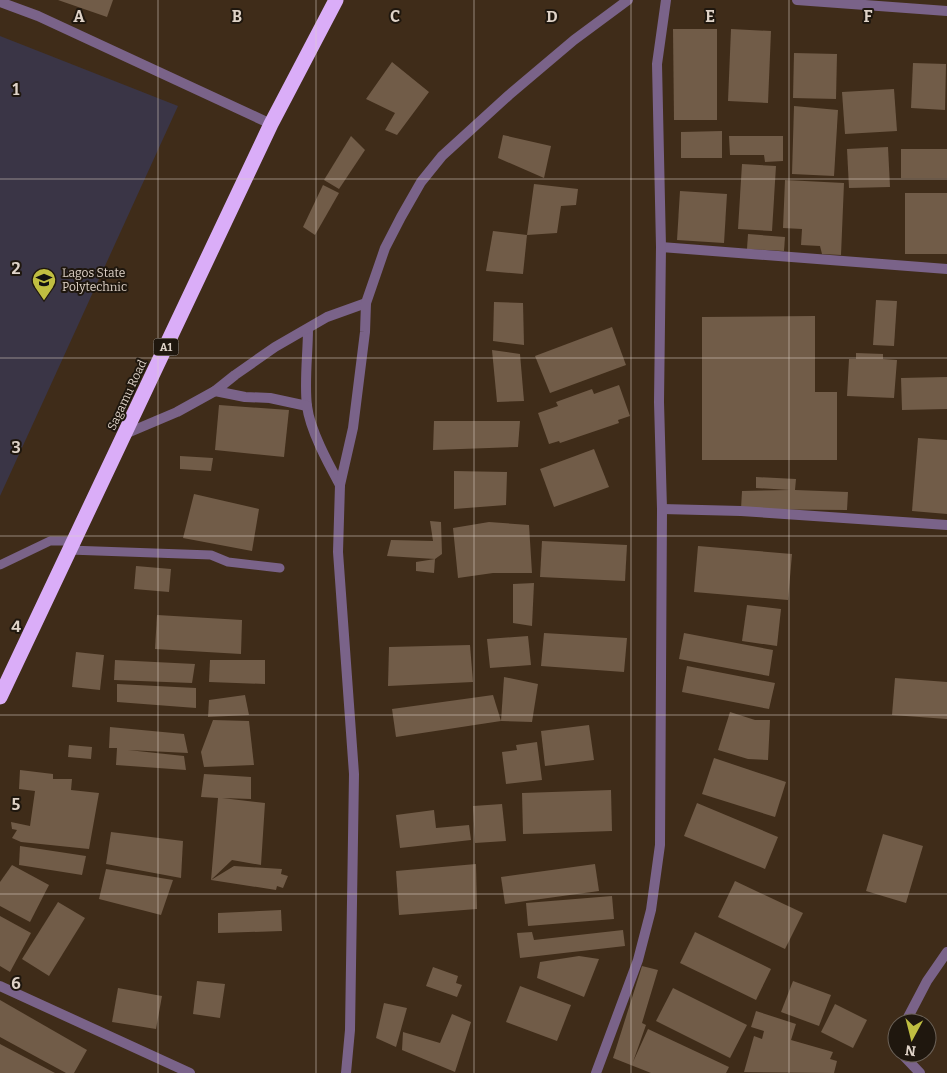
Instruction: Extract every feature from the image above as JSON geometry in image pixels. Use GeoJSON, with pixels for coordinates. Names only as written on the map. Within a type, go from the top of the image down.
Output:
{"type":"FeatureCollection","features":[{"type":"Feature","properties":{"kind":"highway","name":"Sagamu Road"},"geometry":{"type":"LineString","coordinates":[[0,697],[271,124],[336,0]]}},
{"type":"Feature","properties":{"kind":"street"},"geometry":{"type":"LineString","coordinates":[[346,1073],[350,1030],[354,774],[338,552],[340,485],[353,428],[365,332],[366,302],[385,248],[401,217],[421,182],[442,156],[509,95],[574,40],[628,0]]}},
{"type":"Feature","properties":{"kind":"street"},"geometry":{"type":"LineString","coordinates":[[596,1073],[638,960],[651,910],[660,845],[662,766],[662,509],[659,402],[661,247],[657,64],[666,0]]}},
{"type":"Feature","properties":{"kind":"street"},"geometry":{"type":"LineString","coordinates":[[797,0],[947,11]]}},
{"type":"Feature","properties":{"kind":"street"},"geometry":{"type":"LineString","coordinates":[[0,2],[38,16],[271,124]]}},
{"type":"Feature","properties":{"kind":"street"},"geometry":{"type":"LineString","coordinates":[[661,247],[947,270]]}},
{"type":"Feature","properties":{"kind":"street"},"geometry":{"type":"LineString","coordinates":[[125,434],[177,412],[215,392],[235,375],[275,347],[327,317],[366,302]]}},
{"type":"Feature","properties":{"kind":"street"},"geometry":{"type":"LineString","coordinates":[[308,329],[307,406],[326,458],[340,485]]}},
{"type":"Feature","properties":{"kind":"street"},"geometry":{"type":"LineString","coordinates":[[215,392],[246,397],[270,398],[307,406]]}},
{"type":"Feature","properties":{"kind":"street"},"geometry":{"type":"LineString","coordinates":[[662,509],[741,511],[947,525]]}},
{"type":"Feature","properties":{"kind":"street"},"geometry":{"type":"LineString","coordinates":[[910,1013],[927,981],[947,952]]}},
{"type":"Feature","properties":{"kind":"street"},"geometry":{"type":"LineString","coordinates":[[0,986],[190,1073]]}},
{"type":"Feature","properties":{"kind":"street"},"geometry":{"type":"LineString","coordinates":[[910,1063],[920,1073]]}},
{"type":"Feature","properties":{"kind":"lane"},"geometry":{"type":"LineString","coordinates":[[0,565],[50,541],[72,545],[211,554],[228,562],[280,568]]}},
{"type":"Feature","properties":{"kind":"shaded area","name":"Lagos State Polytechnic"},"geometry":{"type":"Polygon","coordinates":[[[0,36],[178,106],[0,496],[0,36]]]}},
{"type":"Feature","properties":{"kind":"building"},"geometry":{"type":"Polygon","coordinates":[[[58,0],[113,0],[107,17],[58,0]]]}},
{"type":"Feature","properties":{"kind":"building"},"geometry":{"type":"Polygon","coordinates":[[[673,29],[717,29],[717,120],[674,120],[673,29]]]}},
{"type":"Feature","properties":{"kind":"building"},"geometry":{"type":"Polygon","coordinates":[[[731,29],[771,31],[768,103],[728,101],[731,29]]]}},
{"type":"Feature","properties":{"kind":"building"},"geometry":{"type":"Polygon","coordinates":[[[794,53],[837,54],[836,99],[793,98],[794,53]]]}},
{"type":"Feature","properties":{"kind":"building"},"geometry":{"type":"Polygon","coordinates":[[[392,62],[429,92],[397,135],[385,130],[395,113],[366,99],[392,62]]]}},
{"type":"Feature","properties":{"kind":"building"},"geometry":{"type":"Polygon","coordinates":[[[913,63],[946,64],[945,110],[911,108],[913,63]]]}},
{"type":"Feature","properties":{"kind":"building"},"geometry":{"type":"Polygon","coordinates":[[[894,89],[897,131],[845,134],[842,92],[894,89]]]}},
{"type":"Feature","properties":{"kind":"building"},"geometry":{"type":"Polygon","coordinates":[[[794,106],[838,110],[834,176],[792,174],[794,106]]]}},
{"type":"Feature","properties":{"kind":"building"},"geometry":{"type":"Polygon","coordinates":[[[722,131],[722,158],[681,158],[681,132],[722,131]]]}},
{"type":"Feature","properties":{"kind":"building"},"geometry":{"type":"Polygon","coordinates":[[[503,135],[551,146],[544,178],[498,158],[503,135]]]}},
{"type":"Feature","properties":{"kind":"building"},"geometry":{"type":"Polygon","coordinates":[[[351,136],[365,150],[339,189],[324,180],[351,136]]]}},
{"type":"Feature","properties":{"kind":"building"},"geometry":{"type":"Polygon","coordinates":[[[729,136],[783,136],[783,161],[765,162],[764,155],[730,155],[729,136]]]}},
{"type":"Feature","properties":{"kind":"building"},"geometry":{"type":"Polygon","coordinates":[[[888,147],[890,187],[849,188],[847,149],[888,147]]]}},
{"type":"Feature","properties":{"kind":"building"},"geometry":{"type":"Polygon","coordinates":[[[901,149],[947,149],[947,178],[901,178],[901,149]]]}},
{"type":"Feature","properties":{"kind":"building"},"geometry":{"type":"Polygon","coordinates":[[[742,164],[776,166],[772,231],[738,229],[742,164]]]}},
{"type":"Feature","properties":{"kind":"building"},"geometry":{"type":"Polygon","coordinates":[[[785,180],[844,183],[841,255],[822,254],[820,246],[801,245],[802,229],[783,228],[785,180]]]}},
{"type":"Feature","properties":{"kind":"building"},"geometry":{"type":"Polygon","coordinates":[[[534,184],[578,189],[576,205],[561,206],[557,233],[527,235],[534,184]]]}},
{"type":"Feature","properties":{"kind":"building"},"geometry":{"type":"Polygon","coordinates":[[[323,185],[339,193],[315,235],[303,227],[323,185]]]}},
{"type":"Feature","properties":{"kind":"building"},"geometry":{"type":"Polygon","coordinates":[[[680,191],[727,194],[724,243],[677,240],[680,191]]]}},
{"type":"Feature","properties":{"kind":"building"},"geometry":{"type":"Polygon","coordinates":[[[905,193],[947,193],[947,254],[905,254],[905,193]]]}},
{"type":"Feature","properties":{"kind":"building"},"geometry":{"type":"Polygon","coordinates":[[[493,231],[527,235],[523,274],[486,271],[493,231]]]}},
{"type":"Feature","properties":{"kind":"building"},"geometry":{"type":"Polygon","coordinates":[[[748,234],[785,237],[784,251],[747,249],[748,234]]]}},
{"type":"Feature","properties":{"kind":"building"},"geometry":{"type":"Polygon","coordinates":[[[876,300],[897,301],[894,346],[873,345],[876,300]]]}},
{"type":"Feature","properties":{"kind":"building"},"geometry":{"type":"Polygon","coordinates":[[[494,302],[523,303],[524,345],[493,341],[494,302]]]}},
{"type":"Feature","properties":{"kind":"building"},"geometry":{"type":"Polygon","coordinates":[[[815,316],[815,392],[837,392],[837,460],[702,460],[702,317],[815,316]]]}},
{"type":"Feature","properties":{"kind":"building"},"geometry":{"type":"Polygon","coordinates":[[[612,327],[626,365],[550,393],[535,356],[612,327]]]}},
{"type":"Feature","properties":{"kind":"building"},"geometry":{"type":"Polygon","coordinates":[[[492,350],[520,354],[524,401],[497,402],[492,350]]]}},
{"type":"Feature","properties":{"kind":"building"},"geometry":{"type":"Polygon","coordinates":[[[856,353],[883,354],[883,359],[897,360],[894,398],[847,396],[849,359],[856,359],[856,353]]]}},
{"type":"Feature","properties":{"kind":"building"},"geometry":{"type":"Polygon","coordinates":[[[947,377],[947,409],[902,410],[901,378],[947,377]]]}},
{"type":"Feature","properties":{"kind":"building"},"geometry":{"type":"Polygon","coordinates":[[[619,385],[630,416],[618,420],[619,423],[560,443],[559,441],[549,444],[538,413],[558,406],[556,402],[592,389],[594,394],[619,385]]]}},
{"type":"Feature","properties":{"kind":"building"},"geometry":{"type":"Polygon","coordinates":[[[219,405],[289,410],[284,457],[215,450],[219,405]]]}},
{"type":"Feature","properties":{"kind":"building"},"geometry":{"type":"Polygon","coordinates":[[[434,421],[520,421],[518,447],[433,450],[434,421]]]}},
{"type":"Feature","properties":{"kind":"building"},"geometry":{"type":"Polygon","coordinates":[[[918,438],[947,440],[947,514],[912,511],[918,438]]]}},
{"type":"Feature","properties":{"kind":"building"},"geometry":{"type":"Polygon","coordinates":[[[594,449],[609,487],[554,507],[540,469],[594,449]]]}},
{"type":"Feature","properties":{"kind":"building"},"geometry":{"type":"Polygon","coordinates":[[[180,456],[213,458],[211,471],[180,469],[180,456]]]}},
{"type":"Feature","properties":{"kind":"building"},"geometry":{"type":"Polygon","coordinates":[[[454,471],[507,472],[506,505],[454,509],[454,471]]]}},
{"type":"Feature","properties":{"kind":"building"},"geometry":{"type":"Polygon","coordinates":[[[756,477],[796,479],[795,490],[848,492],[847,510],[741,509],[742,491],[790,490],[756,488],[756,477]]]}},
{"type":"Feature","properties":{"kind":"building"},"geometry":{"type":"Polygon","coordinates":[[[194,494],[259,509],[252,551],[183,538],[194,494]]]}},
{"type":"Feature","properties":{"kind":"building"},"geometry":{"type":"Polygon","coordinates":[[[430,521],[441,522],[442,554],[435,559],[387,556],[391,540],[433,541],[430,521]]]}},
{"type":"Feature","properties":{"kind":"building"},"geometry":{"type":"Polygon","coordinates":[[[489,522],[529,525],[532,573],[493,573],[458,578],[453,528],[489,522]]]}},
{"type":"Feature","properties":{"kind":"building"},"geometry":{"type":"Polygon","coordinates":[[[542,541],[627,545],[625,581],[540,577],[542,541]]]}},
{"type":"Feature","properties":{"kind":"building"},"geometry":{"type":"Polygon","coordinates":[[[698,546],[792,554],[788,600],[694,592],[698,546]]]}},
{"type":"Feature","properties":{"kind":"building"},"geometry":{"type":"Polygon","coordinates":[[[435,559],[434,573],[416,571],[416,562],[435,559]]]}},
{"type":"Feature","properties":{"kind":"building"},"geometry":{"type":"Polygon","coordinates":[[[136,566],[171,569],[169,592],[134,589],[136,566]]]}},
{"type":"Feature","properties":{"kind":"building"},"geometry":{"type":"Polygon","coordinates":[[[534,583],[532,626],[513,623],[513,584],[534,583]]]}},
{"type":"Feature","properties":{"kind":"building"},"geometry":{"type":"Polygon","coordinates":[[[747,605],[781,609],[777,646],[742,641],[747,605]]]}},
{"type":"Feature","properties":{"kind":"building"},"geometry":{"type":"Polygon","coordinates":[[[157,615],[242,620],[241,654],[155,649],[157,615]]]}},
{"type":"Feature","properties":{"kind":"building"},"geometry":{"type":"Polygon","coordinates":[[[544,633],[627,638],[624,672],[541,666],[544,633]]]}},
{"type":"Feature","properties":{"kind":"building"},"geometry":{"type":"Polygon","coordinates":[[[684,633],[773,650],[769,676],[679,659],[684,633]]]}},
{"type":"Feature","properties":{"kind":"building"},"geometry":{"type":"Polygon","coordinates":[[[528,636],[531,665],[490,668],[487,639],[528,636]]]}},
{"type":"Feature","properties":{"kind":"building"},"geometry":{"type":"Polygon","coordinates":[[[470,645],[473,682],[388,686],[389,647],[470,645]]]}},
{"type":"Feature","properties":{"kind":"building"},"geometry":{"type":"Polygon","coordinates":[[[76,652],[104,655],[100,690],[72,687],[76,652]]]}},
{"type":"Feature","properties":{"kind":"building"},"geometry":{"type":"Polygon","coordinates":[[[115,660],[195,664],[192,683],[114,680],[115,660]]]}},
{"type":"Feature","properties":{"kind":"building"},"geometry":{"type":"Polygon","coordinates":[[[210,660],[265,660],[265,684],[209,682],[210,660]]]}},
{"type":"Feature","properties":{"kind":"building"},"geometry":{"type":"Polygon","coordinates":[[[687,666],[775,683],[769,709],[682,692],[687,666]]]}},
{"type":"Feature","properties":{"kind":"building"},"geometry":{"type":"Polygon","coordinates":[[[504,677],[538,684],[532,722],[501,721],[504,677]]]}},
{"type":"Feature","properties":{"kind":"building"},"geometry":{"type":"Polygon","coordinates":[[[895,678],[947,682],[947,719],[892,715],[895,678]]]}},
{"type":"Feature","properties":{"kind":"building"},"geometry":{"type":"Polygon","coordinates":[[[117,684],[196,688],[196,708],[117,702],[117,684]]]}},
{"type":"Feature","properties":{"kind":"building"},"geometry":{"type":"Polygon","coordinates":[[[245,695],[249,715],[208,717],[209,700],[245,695]]]}},
{"type":"Feature","properties":{"kind":"building"},"geometry":{"type":"Polygon","coordinates":[[[493,695],[501,721],[396,737],[392,709],[493,695]]]}},
{"type":"Feature","properties":{"kind":"building"},"geometry":{"type":"Polygon","coordinates":[[[730,712],[755,720],[770,720],[768,760],[748,759],[718,750],[730,712]]]}},
{"type":"Feature","properties":{"kind":"building"},"geometry":{"type":"Polygon","coordinates":[[[213,720],[249,721],[254,765],[204,767],[201,752],[213,720]]]}},
{"type":"Feature","properties":{"kind":"building"},"geometry":{"type":"Polygon","coordinates":[[[589,725],[594,760],[545,766],[541,731],[589,725]]]}},
{"type":"Feature","properties":{"kind":"building"},"geometry":{"type":"Polygon","coordinates":[[[110,727],[184,734],[188,753],[128,750],[184,756],[186,770],[116,765],[117,748],[109,748],[110,727]]]}},
{"type":"Feature","properties":{"kind":"building"},"geometry":{"type":"Polygon","coordinates":[[[537,742],[542,780],[506,784],[502,752],[517,750],[516,745],[537,742]]]}},
{"type":"Feature","properties":{"kind":"building"},"geometry":{"type":"Polygon","coordinates":[[[69,745],[92,747],[91,759],[68,757],[69,745]]]}},
{"type":"Feature","properties":{"kind":"building"},"geometry":{"type":"Polygon","coordinates":[[[714,758],[786,782],[775,817],[702,794],[714,758]]]}},
{"type":"Feature","properties":{"kind":"building"},"geometry":{"type":"Polygon","coordinates":[[[20,770],[53,774],[53,779],[72,779],[71,790],[99,793],[89,849],[21,842],[12,838],[17,830],[12,829],[11,822],[30,826],[35,791],[19,789],[20,770]]]}},
{"type":"Feature","properties":{"kind":"building"},"geometry":{"type":"Polygon","coordinates":[[[204,774],[251,777],[251,799],[222,798],[265,803],[261,865],[232,860],[211,880],[218,798],[201,797],[204,774]]]}},
{"type":"Feature","properties":{"kind":"building"},"geometry":{"type":"Polygon","coordinates":[[[611,790],[612,831],[523,834],[522,793],[611,790]]]}},
{"type":"Feature","properties":{"kind":"building"},"geometry":{"type":"Polygon","coordinates":[[[697,803],[778,837],[765,869],[684,836],[697,803]]]}},
{"type":"Feature","properties":{"kind":"building"},"geometry":{"type":"Polygon","coordinates":[[[502,804],[506,841],[475,843],[473,806],[502,804]]]}},
{"type":"Feature","properties":{"kind":"building"},"geometry":{"type":"Polygon","coordinates":[[[434,810],[436,828],[469,825],[471,840],[400,848],[396,815],[434,810]]]}},
{"type":"Feature","properties":{"kind":"building"},"geometry":{"type":"Polygon","coordinates":[[[111,832],[183,841],[181,878],[106,864],[111,832]]]}},
{"type":"Feature","properties":{"kind":"building"},"geometry":{"type":"Polygon","coordinates":[[[883,834],[923,846],[906,903],[866,891],[883,834]]]}},
{"type":"Feature","properties":{"kind":"building"},"geometry":{"type":"Polygon","coordinates":[[[20,846],[86,856],[82,875],[19,865],[20,846]]]}},
{"type":"Feature","properties":{"kind":"building"},"geometry":{"type":"Polygon","coordinates":[[[476,864],[477,909],[399,915],[396,871],[476,864]]]}},
{"type":"Feature","properties":{"kind":"building"},"geometry":{"type":"Polygon","coordinates":[[[595,864],[599,891],[505,904],[501,877],[595,864]]]}},
{"type":"Feature","properties":{"kind":"building"},"geometry":{"type":"Polygon","coordinates":[[[12,865],[49,885],[30,922],[0,906],[0,882],[12,865]]]}},
{"type":"Feature","properties":{"kind":"building"},"geometry":{"type":"Polygon","coordinates":[[[234,866],[282,869],[281,874],[288,876],[283,888],[277,886],[276,890],[211,880],[234,866]]]}},
{"type":"Feature","properties":{"kind":"building"},"geometry":{"type":"Polygon","coordinates":[[[106,869],[173,880],[161,915],[99,899],[106,869]]]}},
{"type":"Feature","properties":{"kind":"building"},"geometry":{"type":"Polygon","coordinates":[[[735,881],[803,913],[785,949],[718,917],[735,881]]]}},
{"type":"Feature","properties":{"kind":"building"},"geometry":{"type":"Polygon","coordinates":[[[612,896],[614,919],[528,926],[526,903],[612,896]]]}},
{"type":"Feature","properties":{"kind":"building"},"geometry":{"type":"Polygon","coordinates":[[[58,902],[85,918],[49,976],[22,959],[58,902]]]}},
{"type":"Feature","properties":{"kind":"building"},"geometry":{"type":"Polygon","coordinates":[[[281,910],[282,931],[218,933],[218,913],[281,910]]]}},
{"type":"Feature","properties":{"kind":"building"},"geometry":{"type":"Polygon","coordinates":[[[0,916],[31,933],[10,972],[0,966],[0,916]]]}},
{"type":"Feature","properties":{"kind":"building"},"geometry":{"type":"Polygon","coordinates":[[[623,930],[625,946],[520,958],[517,933],[532,932],[534,940],[623,930]]]}},
{"type":"Feature","properties":{"kind":"building"},"geometry":{"type":"Polygon","coordinates":[[[695,932],[771,969],[756,1000],[680,963],[695,932]]]}},
{"type":"Feature","properties":{"kind":"building"},"geometry":{"type":"Polygon","coordinates":[[[579,956],[599,959],[584,997],[537,978],[540,962],[579,956]]]}},
{"type":"Feature","properties":{"kind":"building"},"geometry":{"type":"Polygon","coordinates":[[[642,966],[658,970],[642,1023],[646,1025],[633,1062],[648,1029],[729,1067],[726,1073],[651,1073],[613,1058],[642,966]]]}},
{"type":"Feature","properties":{"kind":"building"},"geometry":{"type":"Polygon","coordinates":[[[433,967],[458,976],[456,983],[462,985],[457,997],[426,986],[433,967]]]}},
{"type":"Feature","properties":{"kind":"building"},"geometry":{"type":"Polygon","coordinates":[[[197,981],[225,984],[220,1018],[193,1014],[197,981]]]}},
{"type":"Feature","properties":{"kind":"building"},"geometry":{"type":"Polygon","coordinates":[[[793,981],[831,995],[819,1026],[781,1012],[793,981]]]}},
{"type":"Feature","properties":{"kind":"building"},"geometry":{"type":"Polygon","coordinates":[[[520,986],[571,1005],[557,1041],[506,1022],[520,986]]]}},
{"type":"Feature","properties":{"kind":"building"},"geometry":{"type":"Polygon","coordinates":[[[118,988],[162,996],[156,1029],[112,1022],[118,988]]]}},
{"type":"Feature","properties":{"kind":"building"},"geometry":{"type":"Polygon","coordinates":[[[673,988],[747,1025],[730,1058],[656,1021],[673,988]]]}},
{"type":"Feature","properties":{"kind":"building"},"geometry":{"type":"Polygon","coordinates":[[[0,1000],[87,1050],[74,1073],[66,1073],[0,1037],[0,1000]]]}},
{"type":"Feature","properties":{"kind":"building"},"geometry":{"type":"Polygon","coordinates":[[[384,1003],[407,1008],[396,1047],[376,1038],[384,1003]]]}},
{"type":"Feature","properties":{"kind":"building"},"geometry":{"type":"Polygon","coordinates":[[[835,1004],[867,1020],[853,1048],[821,1032],[835,1004]]]}},
{"type":"Feature","properties":{"kind":"building"},"geometry":{"type":"Polygon","coordinates":[[[756,1011],[796,1024],[791,1040],[833,1052],[830,1059],[837,1061],[834,1073],[744,1072],[754,1036],[762,1039],[764,1031],[751,1027],[756,1011]]]}},
{"type":"Feature","properties":{"kind":"building"},"geometry":{"type":"Polygon","coordinates":[[[452,1014],[471,1022],[455,1072],[402,1050],[403,1032],[440,1043],[452,1014]]]}},
{"type":"Feature","properties":{"kind":"building"},"geometry":{"type":"Polygon","coordinates":[[[0,1044],[55,1073],[0,1073],[0,1044]]]}},
{"type":"Feature","properties":{"kind":"place","name":"Lagos State Polytechnic"},"geometry":{"type":"Point","coordinates":[44,301]}}]}
